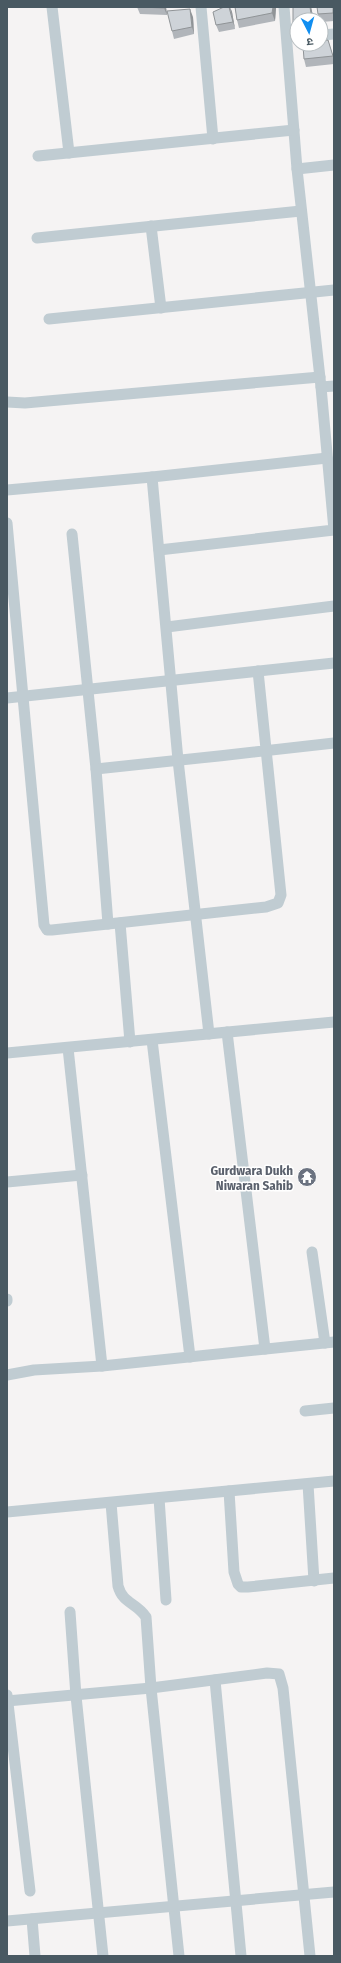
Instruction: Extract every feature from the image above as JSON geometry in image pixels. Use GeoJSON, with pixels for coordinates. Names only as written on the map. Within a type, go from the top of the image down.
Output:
{"type":"FeatureCollection","features":[{"type":"Feature","properties":{"kind":"street"},"geometry":{"type":"LineString","coordinates":[[52,7],[69,153]]}},
{"type":"Feature","properties":{"kind":"street"},"geometry":{"type":"LineString","coordinates":[[201,7],[213,139]]}},
{"type":"Feature","properties":{"kind":"street"},"geometry":{"type":"LineString","coordinates":[[284,7],[289,26]]}},
{"type":"Feature","properties":{"kind":"street"},"geometry":{"type":"LineString","coordinates":[[159,550],[334,530],[329,452],[297,169],[294,130],[292,52]]}},
{"type":"Feature","properties":{"kind":"street"},"geometry":{"type":"LineString","coordinates":[[38,156],[294,130]]}},
{"type":"Feature","properties":{"kind":"street"},"geometry":{"type":"LineString","coordinates":[[297,169],[334,165]]}},
{"type":"Feature","properties":{"kind":"street"},"geometry":{"type":"LineString","coordinates":[[37,238],[301,210]]}},
{"type":"Feature","properties":{"kind":"street"},"geometry":{"type":"LineString","coordinates":[[151,226],[161,308]]}},
{"type":"Feature","properties":{"kind":"street"},"geometry":{"type":"LineString","coordinates":[[49,319],[334,290]]}},
{"type":"Feature","properties":{"kind":"street"},"geometry":{"type":"LineString","coordinates":[[7,402],[25,403],[320,382],[334,386]]}},
{"type":"Feature","properties":{"kind":"street"},"geometry":{"type":"LineString","coordinates":[[7,490],[152,477],[329,452]]}},
{"type":"Feature","properties":{"kind":"street"},"geometry":{"type":"LineString","coordinates":[[152,477],[172,680],[178,760],[194,915],[209,1034]]}},
{"type":"Feature","properties":{"kind":"street"},"geometry":{"type":"LineString","coordinates":[[7,523],[44,925],[47,930],[266,907],[278,903],[281,895],[258,671]]}},
{"type":"Feature","properties":{"kind":"street"},"geometry":{"type":"LineString","coordinates":[[72,534],[96,769],[108,924]]}},
{"type":"Feature","properties":{"kind":"street"},"geometry":{"type":"LineString","coordinates":[[167,627],[334,606]]}},
{"type":"Feature","properties":{"kind":"street"},"geometry":{"type":"LineString","coordinates":[[7,698],[334,663]]}},
{"type":"Feature","properties":{"kind":"street"},"geometry":{"type":"LineString","coordinates":[[96,769],[334,743]]}},
{"type":"Feature","properties":{"kind":"street"},"geometry":{"type":"LineString","coordinates":[[120,923],[130,1042]]}},
{"type":"Feature","properties":{"kind":"street"},"geometry":{"type":"LineString","coordinates":[[7,1054],[334,1022]]}},
{"type":"Feature","properties":{"kind":"street"},"geometry":{"type":"LineString","coordinates":[[227,1032],[265,1349]]}},
{"type":"Feature","properties":{"kind":"street"},"geometry":{"type":"LineString","coordinates":[[152,1040],[190,1357]]}},
{"type":"Feature","properties":{"kind":"street"},"geometry":{"type":"LineString","coordinates":[[68,1048],[102,1366]]}},
{"type":"Feature","properties":{"kind":"street"},"geometry":{"type":"LineString","coordinates":[[7,1182],[82,1175]]}},
{"type":"Feature","properties":{"kind":"street"},"geometry":{"type":"LineString","coordinates":[[7,1376],[34,1370],[102,1366],[330,1343],[312,1252]]}},
{"type":"Feature","properties":{"kind":"street"},"geometry":{"type":"LineString","coordinates":[[305,1411],[334,1408]]}},
{"type":"Feature","properties":{"kind":"street"},"geometry":{"type":"LineString","coordinates":[[7,1512],[334,1481]]}},
{"type":"Feature","properties":{"kind":"street"},"geometry":{"type":"LineString","coordinates":[[308,1484],[314,1580]]}},
{"type":"Feature","properties":{"kind":"street"},"geometry":{"type":"LineString","coordinates":[[228,1491],[234,1572],[238,1584],[242,1587],[248,1587],[334,1578]]}},
{"type":"Feature","properties":{"kind":"street"},"geometry":{"type":"LineString","coordinates":[[160,1498],[166,1600]]}},
{"type":"Feature","properties":{"kind":"street"},"geometry":{"type":"LineString","coordinates":[[111,1503],[120,1595],[141,1608],[146,1617],[151,1688],[179,1956]]}},
{"type":"Feature","properties":{"kind":"street"},"geometry":{"type":"LineString","coordinates":[[70,1612],[76,1696],[103,1956]]}},
{"type":"Feature","properties":{"kind":"street"},"geometry":{"type":"LineString","coordinates":[[30,1892],[7,1699],[76,1696],[274,1673],[279,1674],[282,1680],[310,1956]]}},
{"type":"Feature","properties":{"kind":"street"},"geometry":{"type":"LineString","coordinates":[[215,1680],[241,1956]]}},
{"type":"Feature","properties":{"kind":"street"},"geometry":{"type":"LineString","coordinates":[[7,1921],[334,1892]]}},
{"type":"Feature","properties":{"kind":"street"},"geometry":{"type":"LineString","coordinates":[[32,1919],[35,1956]]}},
{"type":"Feature","properties":{"kind":"building"},"geometry":{"type":"Polygon","coordinates":[[[140,7],[164,7],[164,8],[140,7]]]}},
{"type":"Feature","properties":{"kind":"building"},"geometry":{"type":"Polygon","coordinates":[[[224,7],[229,7],[233,22],[216,25],[213,12],[224,7]]]}},
{"type":"Feature","properties":{"kind":"building"},"geometry":{"type":"Polygon","coordinates":[[[235,7],[273,7],[272,13],[237,20],[235,7]]]}},
{"type":"Feature","properties":{"kind":"building"},"geometry":{"type":"Polygon","coordinates":[[[293,7],[310,7],[311,12],[293,12],[293,7]]]}},
{"type":"Feature","properties":{"kind":"building"},"geometry":{"type":"Polygon","coordinates":[[[317,7],[333,7],[333,13],[318,12],[317,7]]]}},
{"type":"Feature","properties":{"kind":"building"},"geometry":{"type":"Polygon","coordinates":[[[190,9],[192,27],[172,31],[167,11],[190,9]]]}},
{"type":"Feature","properties":{"kind":"building"},"geometry":{"type":"Polygon","coordinates":[[[329,43],[333,56],[304,59],[303,52],[329,52],[329,43]]]}},
{"type":"Feature","properties":{"kind":"place","name":"Gurdwara Dukh Niwaran Sahib"},"geometry":{"type":"Point","coordinates":[307,1177]}}]}
